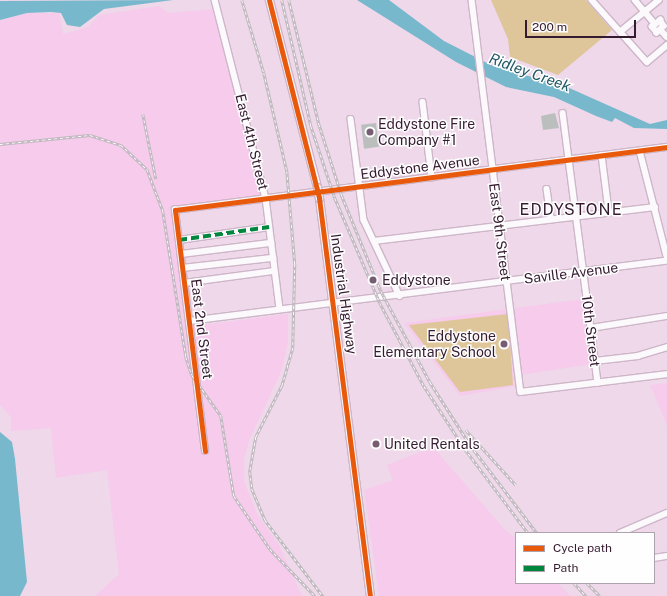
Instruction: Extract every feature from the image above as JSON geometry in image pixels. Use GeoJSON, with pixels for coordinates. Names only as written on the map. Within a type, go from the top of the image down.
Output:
{"type":"FeatureCollection","features":[{"type":"Feature","properties":{"kind":"main road","name":"Industrial Highway"},"geometry":{"type":"LineString","coordinates":[[269,0],[319,198],[334,304],[370,596]]}},
{"type":"Feature","properties":{"kind":"street","name":"East 9th Street"},"geometry":{"type":"LineString","coordinates":[[472,0],[492,170],[521,392],[598,383]]}},
{"type":"Feature","properties":{"kind":"street"},"geometry":{"type":"LineString","coordinates":[[592,0],[646,62],[667,45]]}},
{"type":"Feature","properties":{"kind":"street"},"geometry":{"type":"LineString","coordinates":[[635,0],[655,24],[660,20],[664,26],[661,30],[667,37]]}},
{"type":"Feature","properties":{"kind":"street"},"geometry":{"type":"LineString","coordinates":[[620,32],[659,0]]}},
{"type":"Feature","properties":{"kind":"street","name":"East 4th Street"},"geometry":{"type":"LineString","coordinates":[[216,2],[266,198],[280,309]]}},
{"type":"Feature","properties":{"kind":"street"},"geometry":{"type":"LineString","coordinates":[[423,102],[432,177]]}},
{"type":"Feature","properties":{"kind":"street","name":"10th Street"},"geometry":{"type":"LineString","coordinates":[[563,113],[598,383]]}},
{"type":"Feature","properties":{"kind":"street"},"geometry":{"type":"LineString","coordinates":[[351,119],[364,220],[400,296]]}},
{"type":"Feature","properties":{"kind":"street","name":"Eddystone Avenue"},"geometry":{"type":"LineString","coordinates":[[175,210],[667,147]]}},
{"type":"Feature","properties":{"kind":"street"},"geometry":{"type":"LineString","coordinates":[[640,151],[667,256]]}},
{"type":"Feature","properties":{"kind":"street"},"geometry":{"type":"LineString","coordinates":[[602,155],[609,211]]}},
{"type":"Feature","properties":{"kind":"street"},"geometry":{"type":"LineString","coordinates":[[547,189],[551,218]]}},
{"type":"Feature","properties":{"kind":"street"},"geometry":{"type":"LineString","coordinates":[[374,241],[499,226],[551,218],[654,207]]}},
{"type":"Feature","properties":{"kind":"street","name":"East 2nd Street"},"geometry":{"type":"LineString","coordinates":[[175,210],[205,451]]}},
{"type":"Feature","properties":{"kind":"street"},"geometry":{"type":"LineString","coordinates":[[179,240],[270,227]]}},
{"type":"Feature","properties":{"kind":"street"},"geometry":{"type":"LineString","coordinates":[[181,254],[271,243]]}},
{"type":"Feature","properties":{"kind":"street"},"geometry":{"type":"LineString","coordinates":[[182,268],[273,258]]}},
{"type":"Feature","properties":{"kind":"street","name":"Saville Avenue"},"geometry":{"type":"LineString","coordinates":[[189,321],[280,309],[400,296],[667,261]]}},
{"type":"Feature","properties":{"kind":"street"},"geometry":{"type":"LineString","coordinates":[[184,283],[274,271]]}},
{"type":"Feature","properties":{"kind":"street"},"geometry":{"type":"LineString","coordinates":[[591,328],[667,316]]}},
{"type":"Feature","properties":{"kind":"street"},"geometry":{"type":"LineString","coordinates":[[595,361],[638,356],[667,347]]}},
{"type":"Feature","properties":{"kind":"street"},"geometry":{"type":"LineString","coordinates":[[598,383],[667,374]]}},
{"type":"Feature","properties":{"kind":"street"},"geometry":{"type":"LineString","coordinates":[[622,532],[667,513]]}},
{"type":"Feature","properties":{"kind":"street"},"geometry":{"type":"LineString","coordinates":[[655,558],[667,556]]}},
{"type":"Feature","properties":{"kind":"shaded area"},"geometry":{"type":"Polygon","coordinates":[[[491,0],[586,0],[612,30],[558,75],[510,57],[508,39],[491,0]]]}},
{"type":"Feature","properties":{"kind":"shaded area"},"geometry":{"type":"Polygon","coordinates":[[[159,6],[168,13],[213,9],[263,195],[171,207],[186,327],[288,314],[288,342],[281,372],[250,438],[244,458],[244,481],[257,514],[279,545],[302,596],[95,596],[119,574],[107,470],[56,478],[51,428],[11,431],[11,417],[0,405],[0,20],[27,13],[59,13],[63,34],[88,27],[99,15],[159,6]]]}},
{"type":"Feature","properties":{"kind":"shaded area","name":"Eddystone Elementary School"},"geometry":{"type":"Polygon","coordinates":[[[583,299],[591,364],[515,376],[516,386],[460,396],[404,323],[583,299]]]}},
{"type":"Feature","properties":{"kind":"shaded area"},"geometry":{"type":"Polygon","coordinates":[[[508,314],[513,385],[460,392],[409,325],[508,314]]]}},
{"type":"Feature","properties":{"kind":"shaded area"},"geometry":{"type":"Polygon","coordinates":[[[667,383],[667,425],[650,385],[667,383]]]}},
{"type":"Feature","properties":{"kind":"shaded area"},"geometry":{"type":"Polygon","coordinates":[[[433,447],[506,531],[515,537],[515,584],[559,584],[570,596],[379,596],[364,490],[393,480],[387,465],[433,447]]]}},
{"type":"Feature","properties":{"kind":"water"},"geometry":{"type":"Polygon","coordinates":[[[173,0],[104,9],[80,27],[67,25],[61,13],[51,12],[27,13],[0,20],[0,1],[173,0]]]}},
{"type":"Feature","properties":{"kind":"water"},"geometry":{"type":"Polygon","coordinates":[[[357,0],[389,0],[444,41],[493,66],[567,87],[650,124],[667,120],[667,129],[634,128],[615,118],[612,122],[596,116],[554,97],[506,87],[456,62],[357,0]]]}},
{"type":"Feature","properties":{"kind":"water"},"geometry":{"type":"Polygon","coordinates":[[[0,432],[12,442],[15,459],[27,582],[20,596],[0,596],[0,432]]]}},
{"type":"Feature","properties":{"kind":"building"},"geometry":{"type":"Polygon","coordinates":[[[555,113],[559,128],[543,130],[541,116],[555,113]]]}},
{"type":"Feature","properties":{"kind":"building","name":"Eddystone Fire Company #1"},"geometry":{"type":"Polygon","coordinates":[[[376,123],[379,147],[364,149],[361,125],[376,123]]]}},
{"type":"Feature","properties":{"kind":"railway"},"geometry":{"type":"LineString","coordinates":[[242,0],[264,73],[287,171],[295,264],[293,348],[282,386],[256,437],[250,472],[252,489],[265,520],[323,596]]}},
{"type":"Feature","properties":{"kind":"railway"},"geometry":{"type":"LineString","coordinates":[[282,0],[311,126],[335,198],[380,303],[424,386],[465,449],[527,532]]}},
{"type":"Feature","properties":{"kind":"railway"},"geometry":{"type":"LineString","coordinates":[[289,0],[319,124],[342,196],[381,291],[430,382],[471,446],[536,532]]}},
{"type":"Feature","properties":{"kind":"railway"},"geometry":{"type":"LineString","coordinates":[[143,114],[156,179]]}},
{"type":"Feature","properties":{"kind":"railway"},"geometry":{"type":"LineString","coordinates":[[0,144],[90,135],[121,145],[147,169],[163,211],[186,357],[192,375],[221,416],[234,496],[270,549],[315,596]]}},
{"type":"Feature","properties":{"kind":"railway"},"geometry":{"type":"LineString","coordinates":[[466,430],[516,485]]}},
{"type":"Feature","properties":{"kind":"railway"},"geometry":{"type":"LineString","coordinates":[[575,584],[586,596]]}},
{"type":"Feature","properties":{"kind":"railway"},"geometry":{"type":"LineString","coordinates":[[588,584],[600,596]]}},
{"type":"Feature","properties":{"kind":"marked path"},"geometry":{"type":"LineString","coordinates":[[179,240],[269,227]]}},
{"type":"Feature","properties":{"kind":"cycle path"},"geometry":{"type":"LineString","coordinates":[[269,0],[319,198],[370,596]]}},
{"type":"Feature","properties":{"kind":"cycle path"},"geometry":{"type":"LineString","coordinates":[[205,451],[175,210],[667,147]]}},
{"type":"Feature","properties":{"kind":"place","name":"Eddystone Fire Company #1"},"geometry":{"type":"Point","coordinates":[370,132]}},
{"type":"Feature","properties":{"kind":"place","name":"Eddystone"},"geometry":{"type":"Point","coordinates":[373,280]}},
{"type":"Feature","properties":{"kind":"place","name":"Eddystone Elementary School"},"geometry":{"type":"Point","coordinates":[504,344]}},
{"type":"Feature","properties":{"kind":"place","name":"United Rentals"},"geometry":{"type":"Point","coordinates":[376,444]}},
{"type":"Feature","properties":{"kind":"district","name":"EDDYSTONE"},"geometry":{"type":"Point","coordinates":[571,210]}},
{"type":"Feature","properties":{"kind":"water label","name":"Ridley Creek"},"geometry":{"type":"Point","coordinates":[530,72]}}]}
